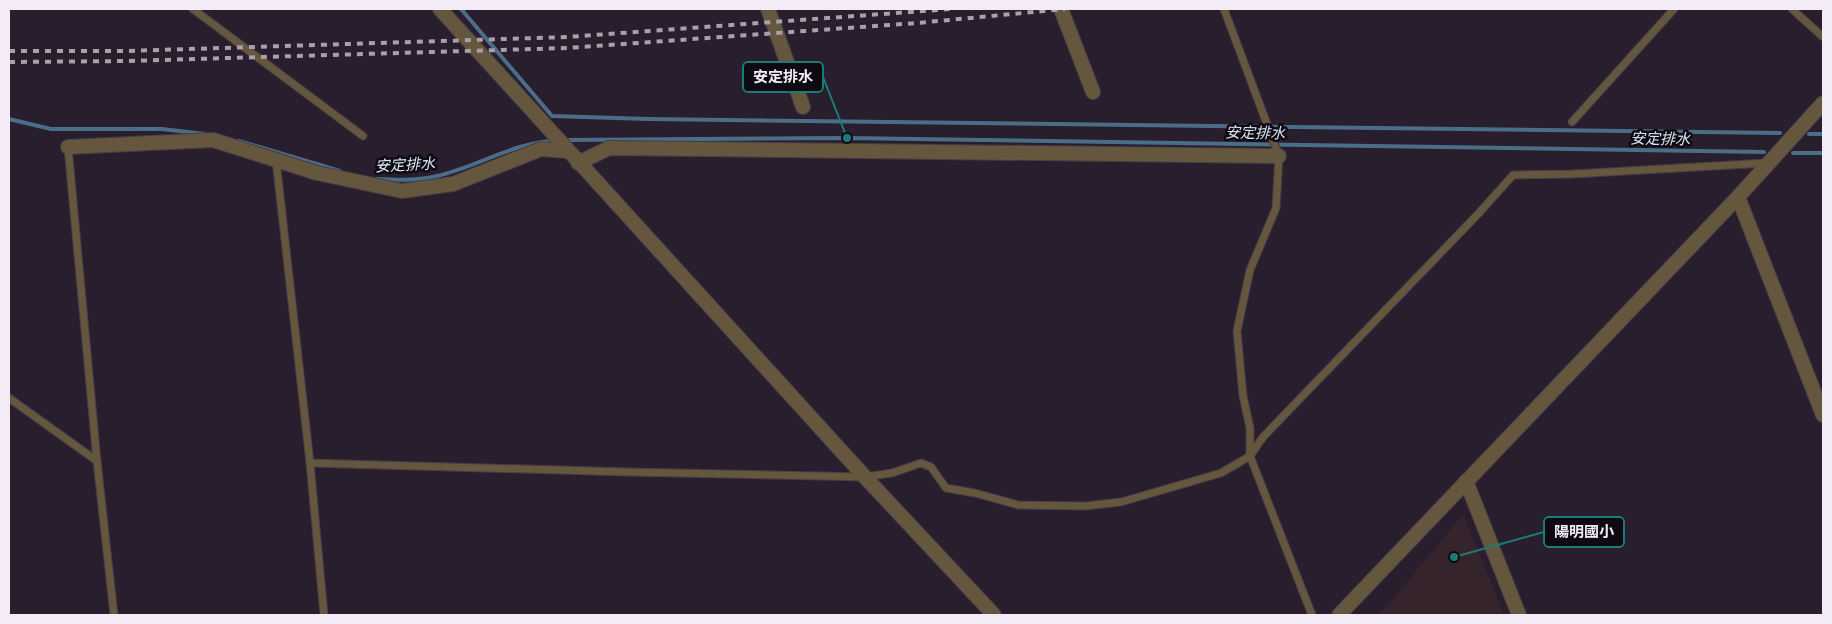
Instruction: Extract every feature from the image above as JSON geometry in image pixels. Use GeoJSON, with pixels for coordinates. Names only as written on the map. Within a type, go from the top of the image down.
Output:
{"type":"FeatureCollection","features":[{"type":"Feature","properties":{"kind":"street"},"geometry":{"type":"LineString","coordinates":[[440,9],[551,134],[994,615]]}},
{"type":"Feature","properties":{"kind":"street"},"geometry":{"type":"LineString","coordinates":[[768,9],[804,107]]}},
{"type":"Feature","properties":{"kind":"street"},"geometry":{"type":"LineString","coordinates":[[1062,9],[1093,92]]}},
{"type":"Feature","properties":{"kind":"street"},"geometry":{"type":"LineString","coordinates":[[1339,615],[1738,197],[1823,103]]}},
{"type":"Feature","properties":{"kind":"street"},"geometry":{"type":"LineString","coordinates":[[68,147],[213,140],[317,173],[402,191],[453,184],[541,149],[565,148]]}},
{"type":"Feature","properties":{"kind":"street"},"geometry":{"type":"LineString","coordinates":[[578,163],[609,148],[1278,153]]}},
{"type":"Feature","properties":{"kind":"street"},"geometry":{"type":"LineString","coordinates":[[1738,197],[1823,415]]}},
{"type":"Feature","properties":{"kind":"street"},"geometry":{"type":"LineString","coordinates":[[1466,481],[1519,615]]}},
{"type":"Feature","properties":{"kind":"lane"},"geometry":{"type":"LineString","coordinates":[[193,9],[363,136]]}},
{"type":"Feature","properties":{"kind":"lane"},"geometry":{"type":"LineString","coordinates":[[1224,9],[1278,153],[1276,208],[1250,270],[1237,331],[1243,396],[1250,428],[1250,456],[1312,615]]}},
{"type":"Feature","properties":{"kind":"lane"},"geometry":{"type":"LineString","coordinates":[[1572,122],[1674,9]]}},
{"type":"Feature","properties":{"kind":"lane"},"geometry":{"type":"LineString","coordinates":[[1792,9],[1823,37]]}},
{"type":"Feature","properties":{"kind":"lane"},"geometry":{"type":"LineString","coordinates":[[68,147],[97,461],[114,615]]}},
{"type":"Feature","properties":{"kind":"lane"},"geometry":{"type":"LineString","coordinates":[[276,160],[310,463],[324,615]]}},
{"type":"Feature","properties":{"kind":"lane"},"geometry":{"type":"LineString","coordinates":[[310,463],[866,477],[892,473],[920,463],[931,467],[946,488],[975,493],[1018,505],[1085,506],[1121,502],[1221,473],[1250,456],[1263,437],[1472,220],[1513,174],[1573,174],[1769,163]]}},
{"type":"Feature","properties":{"kind":"lane"},"geometry":{"type":"LineString","coordinates":[[9,398],[97,461]]}},
{"type":"Feature","properties":{"kind":"shaded area"},"geometry":{"type":"Polygon","coordinates":[[[1463,514],[1504,615],[1377,615],[1393,600],[1463,514]]]}},
{"type":"Feature","properties":{"kind":"waterway"},"geometry":{"type":"LineString","coordinates":[[461,9],[552,116],[648,119],[1780,133]]}},
{"type":"Feature","properties":{"kind":"waterway","name":"安定排水"},"geometry":{"type":"LineString","coordinates":[[9,119],[51,129],[162,129],[205,134]]}},
{"type":"Feature","properties":{"kind":"waterway"},"geometry":{"type":"LineString","coordinates":[[1809,134],[1823,134]]}},
{"type":"Feature","properties":{"kind":"waterway","name":"安定排水"},"geometry":{"type":"LineString","coordinates":[[565,140],[847,138],[1764,152]]}},
{"type":"Feature","properties":{"kind":"waterway","name":"安定排水"},"geometry":{"type":"LineString","coordinates":[[239,141],[340,171]]}},
{"type":"Feature","properties":{"kind":"waterway","name":"安定排水"},"geometry":{"type":"LineString","coordinates":[[376,179],[407,180],[430,178],[467,167],[510,150],[540,142],[555,141]]}},
{"type":"Feature","properties":{"kind":"waterway","name":"安定排水"},"geometry":{"type":"LineString","coordinates":[[1793,153],[1823,153]]}},
{"type":"Feature","properties":{"kind":"railway"},"geometry":{"type":"LineString","coordinates":[[9,51],[127,51],[567,37],[951,9]]}},
{"type":"Feature","properties":{"kind":"railway"},"geometry":{"type":"LineString","coordinates":[[9,62],[127,61],[567,48],[917,23],[1065,9]]}},
{"type":"Feature","properties":{"kind":"place","name":"安定排水"},"geometry":{"type":"Point","coordinates":[847,138]}},
{"type":"Feature","properties":{"kind":"place","name":"陽明國小"},"geometry":{"type":"Point","coordinates":[1454,557]}}]}
